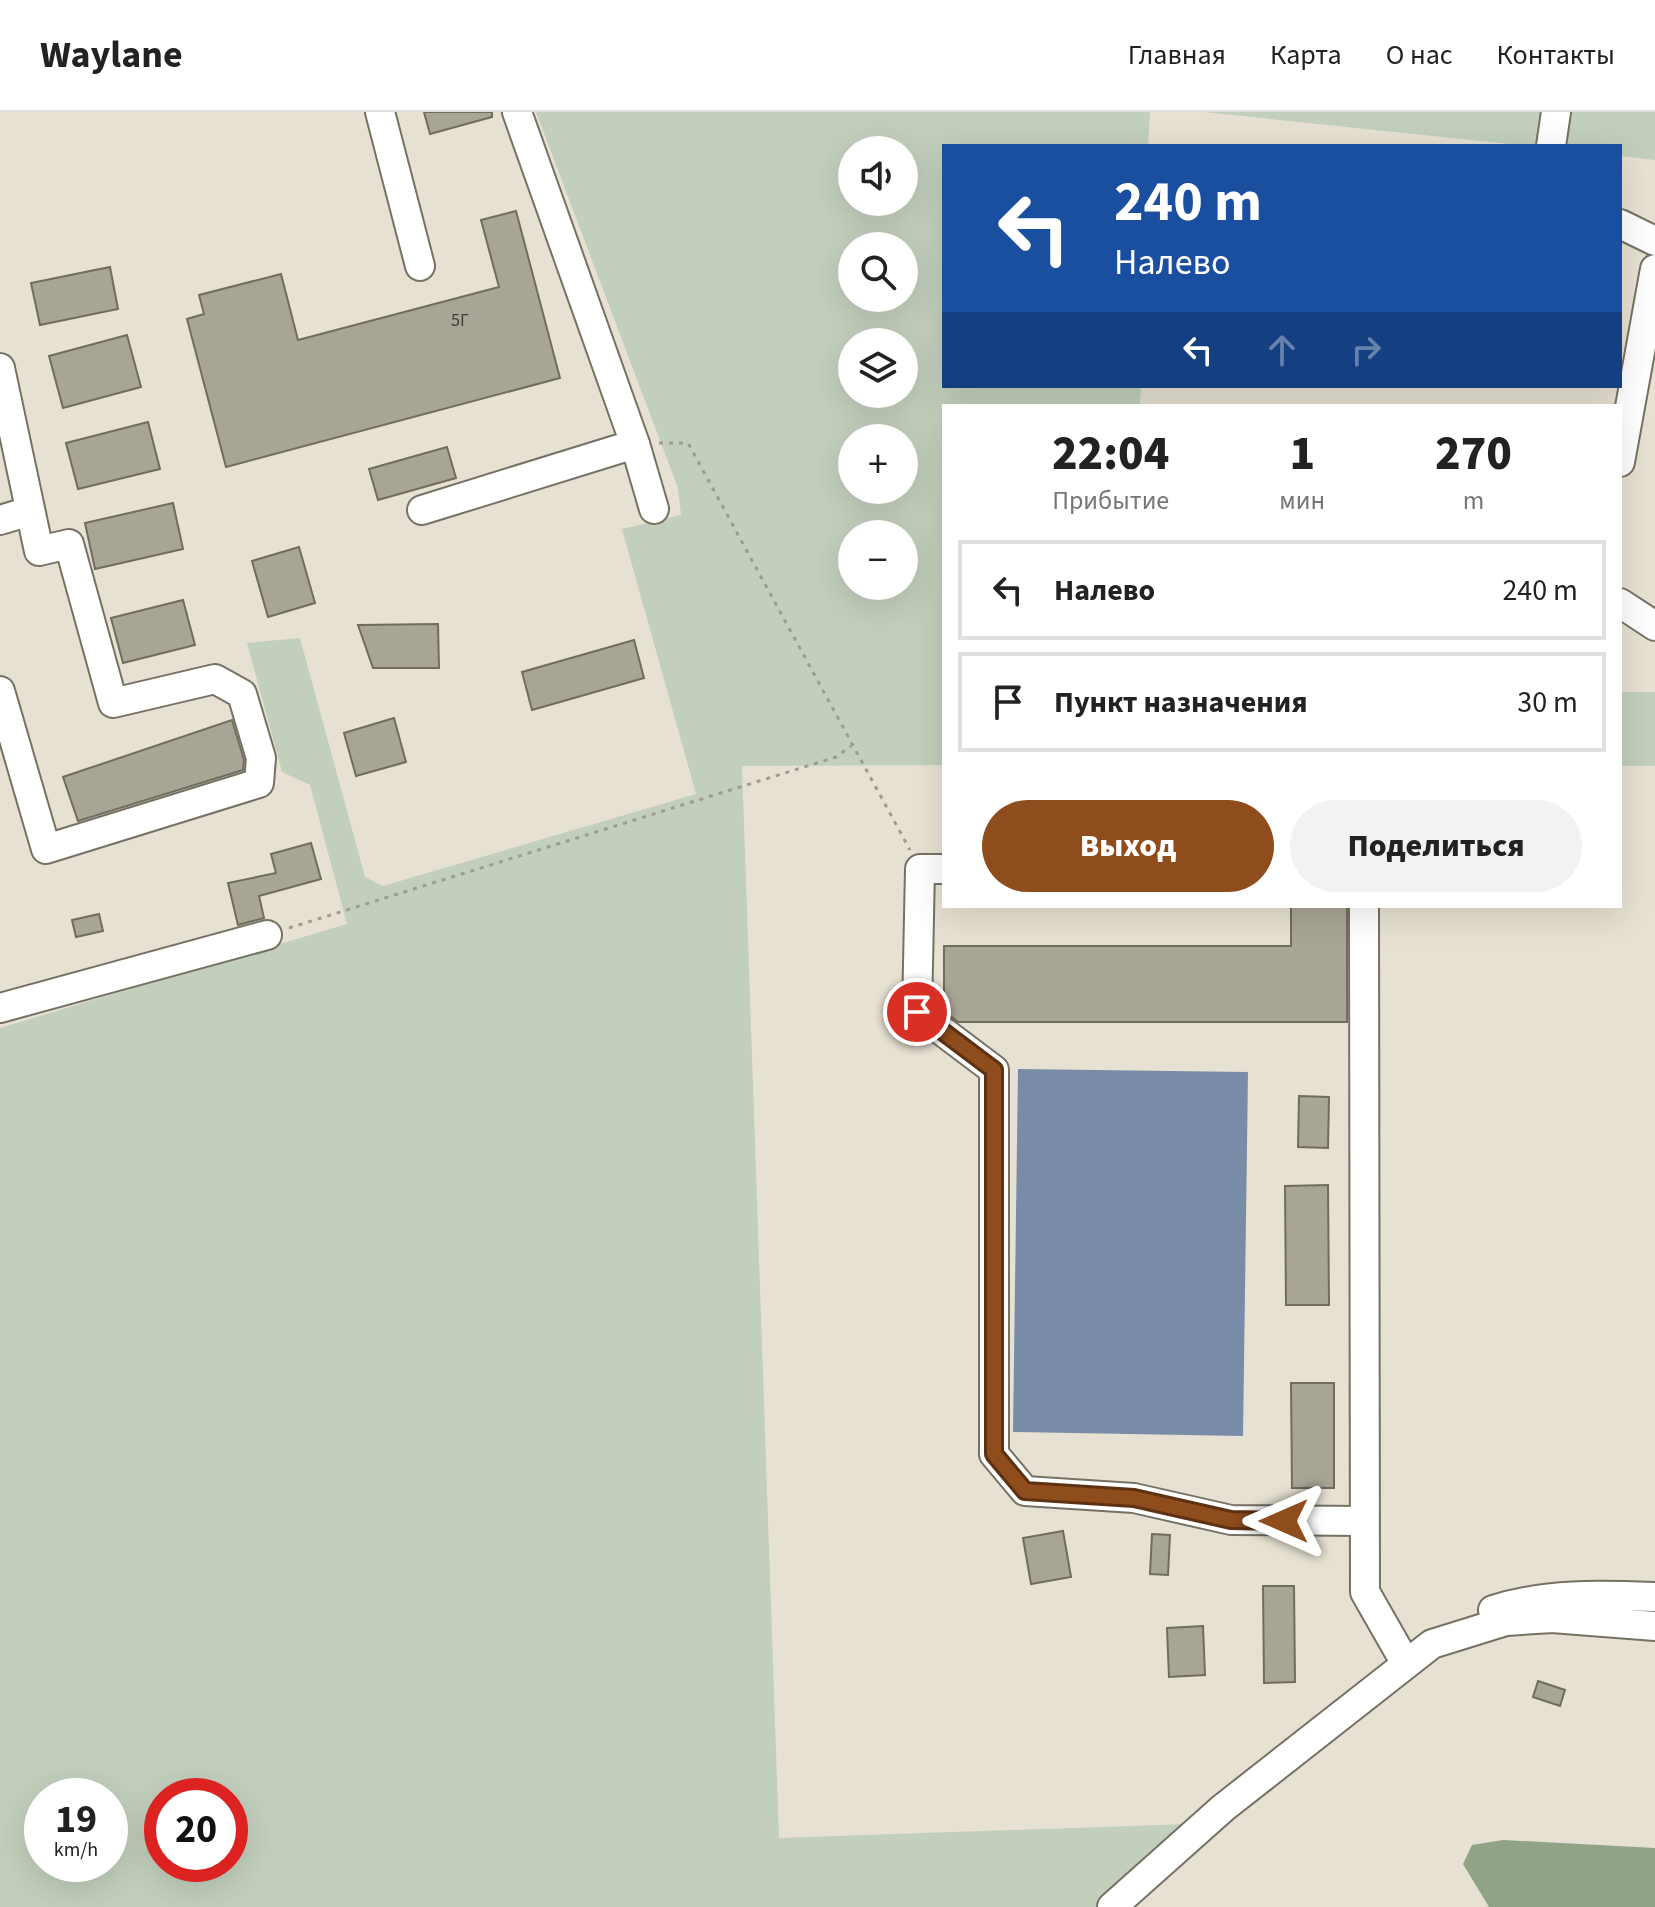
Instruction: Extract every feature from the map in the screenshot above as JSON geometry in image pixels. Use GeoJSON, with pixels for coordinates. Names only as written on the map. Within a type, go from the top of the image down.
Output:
{"type":"FeatureCollection","features":[{"type":"Feature","properties":{"kind":"street"},"geometry":{"type":"LineString","coordinates":[[380,112],[420,266]]}},
{"type":"Feature","properties":{"kind":"street"},"geometry":{"type":"LineString","coordinates":[[517,112],[635,444],[654,509]]}},
{"type":"Feature","properties":{"kind":"street"},"geometry":{"type":"LineString","coordinates":[[1551,144],[1556,112]]}},
{"type":"Feature","properties":{"kind":"street"},"geometry":{"type":"LineString","coordinates":[[1622,225],[1655,241]]}},
{"type":"Feature","properties":{"kind":"street"},"geometry":{"type":"LineString","coordinates":[[1622,451],[1655,269]]}},
{"type":"Feature","properties":{"kind":"street"},"geometry":{"type":"LineString","coordinates":[[0,368],[39,551],[69,544],[113,703],[215,679],[242,694],[261,758],[259,783],[46,849],[0,691]]}},
{"type":"Feature","properties":{"kind":"street"},"geometry":{"type":"LineString","coordinates":[[422,510],[635,444]]}},
{"type":"Feature","properties":{"kind":"street"},"geometry":{"type":"LineString","coordinates":[[0,520],[30,511]]}},
{"type":"Feature","properties":{"kind":"street"},"geometry":{"type":"LineString","coordinates":[[1622,604],[1655,626]]}},
{"type":"Feature","properties":{"kind":"street"},"geometry":{"type":"LineString","coordinates":[[932,869],[917,1012],[994,1070],[994,1454],[1025,1491],[1134,1498],[1231,1520],[1364,1521]]}},
{"type":"Feature","properties":{"kind":"street"},"geometry":{"type":"LineString","coordinates":[[1364,908],[1365,1592],[1405,1662]]}},
{"type":"Feature","properties":{"kind":"street"},"geometry":{"type":"LineString","coordinates":[[0,1008],[267,935]]}},
{"type":"Feature","properties":{"kind":"street"},"geometry":{"type":"LineString","coordinates":[[1467,1630],[1492,1611],[1525,1600],[1566,1595],[1655,1597]]}},
{"type":"Feature","properties":{"kind":"street"},"geometry":{"type":"LineString","coordinates":[[1112,1907],[1223,1808],[1405,1662],[1432,1644],[1467,1630],[1506,1621],[1552,1618],[1655,1626]]}},
{"type":"Feature","properties":{"kind":"path"},"geometry":{"type":"LineString","coordinates":[[635,444],[688,443],[851,746],[932,869]]}},
{"type":"Feature","properties":{"kind":"path"},"geometry":{"type":"LineString","coordinates":[[267,935],[836,757],[851,746]]}},
{"type":"Feature","properties":{"kind":"green space"},"geometry":{"type":"Polygon","coordinates":[[[536,112],[1150,112],[1148,144],[942,144],[942,388],[1141,388],[1140,404],[942,404],[942,765],[742,766],[779,1838],[1188,1824],[1096,1907],[0,1907],[0,1028],[347,924],[310,785],[282,772],[247,643],[300,638],[365,877],[383,886],[696,794],[622,529],[681,515],[678,488],[536,112]]]}},
{"type":"Feature","properties":{"kind":"green space"},"geometry":{"type":"Polygon","coordinates":[[[1204,112],[1655,112],[1655,160],[1622,156],[1622,144],[1510,144],[1204,112]]]}},
{"type":"Feature","properties":{"kind":"green space"},"geometry":{"type":"Polygon","coordinates":[[[1622,692],[1655,692],[1655,766],[1622,766],[1622,692]]]}},
{"type":"Feature","properties":{"kind":"green space"},"geometry":{"type":"Polygon","coordinates":[[[1503,1840],[1655,1848],[1655,1907],[1489,1907],[1463,1864],[1472,1845],[1503,1840]]]}},
{"type":"Feature","properties":{"kind":"water"},"geometry":{"type":"Polygon","coordinates":[[[1018,1069],[1248,1072],[1243,1436],[1013,1432],[1018,1069]]]}},
{"type":"Feature","properties":{"kind":"building"},"geometry":{"type":"Polygon","coordinates":[[[424,112],[492,112],[492,117],[430,134],[424,112]]]}},
{"type":"Feature","properties":{"kind":"building"},"geometry":{"type":"Polygon","coordinates":[[[516,211],[560,378],[226,467],[187,319],[204,314],[199,295],[281,274],[298,340],[499,287],[481,220],[516,211]]]}},
{"type":"Feature","properties":{"kind":"building"},"geometry":{"type":"Polygon","coordinates":[[[110,267],[118,309],[40,325],[31,283],[110,267]]]}},
{"type":"Feature","properties":{"kind":"building"},"geometry":{"type":"Polygon","coordinates":[[[127,335],[141,387],[63,408],[49,356],[127,335]]]}},
{"type":"Feature","properties":{"kind":"building"},"geometry":{"type":"Polygon","coordinates":[[[148,422],[160,469],[78,489],[66,443],[148,422]]]}},
{"type":"Feature","properties":{"kind":"building"},"geometry":{"type":"Polygon","coordinates":[[[447,447],[456,478],[378,500],[369,469],[447,447]]]}},
{"type":"Feature","properties":{"kind":"building"},"geometry":{"type":"Polygon","coordinates":[[[173,503],[183,549],[95,569],[85,523],[173,503]]]}},
{"type":"Feature","properties":{"kind":"building"},"geometry":{"type":"Polygon","coordinates":[[[299,547],[315,603],[268,617],[252,561],[299,547]]]}},
{"type":"Feature","properties":{"kind":"building"},"geometry":{"type":"Polygon","coordinates":[[[183,600],[195,645],[123,663],[111,618],[183,600]]]}},
{"type":"Feature","properties":{"kind":"building"},"geometry":{"type":"Polygon","coordinates":[[[438,624],[439,668],[373,668],[358,625],[438,624]]]}},
{"type":"Feature","properties":{"kind":"building"},"geometry":{"type":"Polygon","coordinates":[[[634,640],[644,678],[532,710],[522,672],[634,640]]]}},
{"type":"Feature","properties":{"kind":"building"},"geometry":{"type":"Polygon","coordinates":[[[394,718],[406,762],[356,776],[344,733],[394,718]]]}},
{"type":"Feature","properties":{"kind":"building"},"geometry":{"type":"Polygon","coordinates":[[[232,720],[244,760],[243,770],[78,821],[63,777],[232,720]]]}},
{"type":"Feature","properties":{"kind":"building"},"geometry":{"type":"Polygon","coordinates":[[[311,843],[321,879],[259,896],[264,918],[238,925],[228,883],[276,873],[271,854],[311,843]]]}},
{"type":"Feature","properties":{"kind":"building"},"geometry":{"type":"Polygon","coordinates":[[[1291,908],[1347,908],[1347,1022],[958,1022],[944,1011],[944,946],[1291,946],[1291,908]]]}},
{"type":"Feature","properties":{"kind":"building"},"geometry":{"type":"Polygon","coordinates":[[[99,914],[103,931],[76,937],[72,920],[99,914]]]}},
{"type":"Feature","properties":{"kind":"building"},"geometry":{"type":"Polygon","coordinates":[[[1299,1096],[1329,1097],[1328,1148],[1298,1147],[1299,1096]]]}},
{"type":"Feature","properties":{"kind":"building"},"geometry":{"type":"Polygon","coordinates":[[[1328,1185],[1329,1305],[1286,1305],[1285,1186],[1328,1185]]]}},
{"type":"Feature","properties":{"kind":"building"},"geometry":{"type":"Polygon","coordinates":[[[1291,1383],[1334,1383],[1334,1488],[1292,1488],[1291,1383]]]}},
{"type":"Feature","properties":{"kind":"building"},"geometry":{"type":"Polygon","coordinates":[[[1063,1531],[1071,1577],[1031,1584],[1023,1538],[1063,1531]]]}},
{"type":"Feature","properties":{"kind":"building"},"geometry":{"type":"Polygon","coordinates":[[[1152,1534],[1170,1535],[1168,1575],[1150,1574],[1152,1534]]]}},
{"type":"Feature","properties":{"kind":"building"},"geometry":{"type":"Polygon","coordinates":[[[1263,1586],[1294,1586],[1295,1682],[1264,1683],[1263,1586]]]}},
{"type":"Feature","properties":{"kind":"building"},"geometry":{"type":"Polygon","coordinates":[[[1203,1626],[1205,1675],[1169,1677],[1167,1628],[1203,1626]]]}},
{"type":"Feature","properties":{"kind":"building"},"geometry":{"type":"Polygon","coordinates":[[[1538,1681],[1565,1690],[1560,1706],[1533,1697],[1538,1681]]]}},
{"type":"Feature","properties":{"kind":"route"},"geometry":{"type":"LineString","coordinates":[[917,1012],[994,1070],[994,1454],[1025,1491],[1134,1498],[1231,1520],[1284,1521]]}}]}
